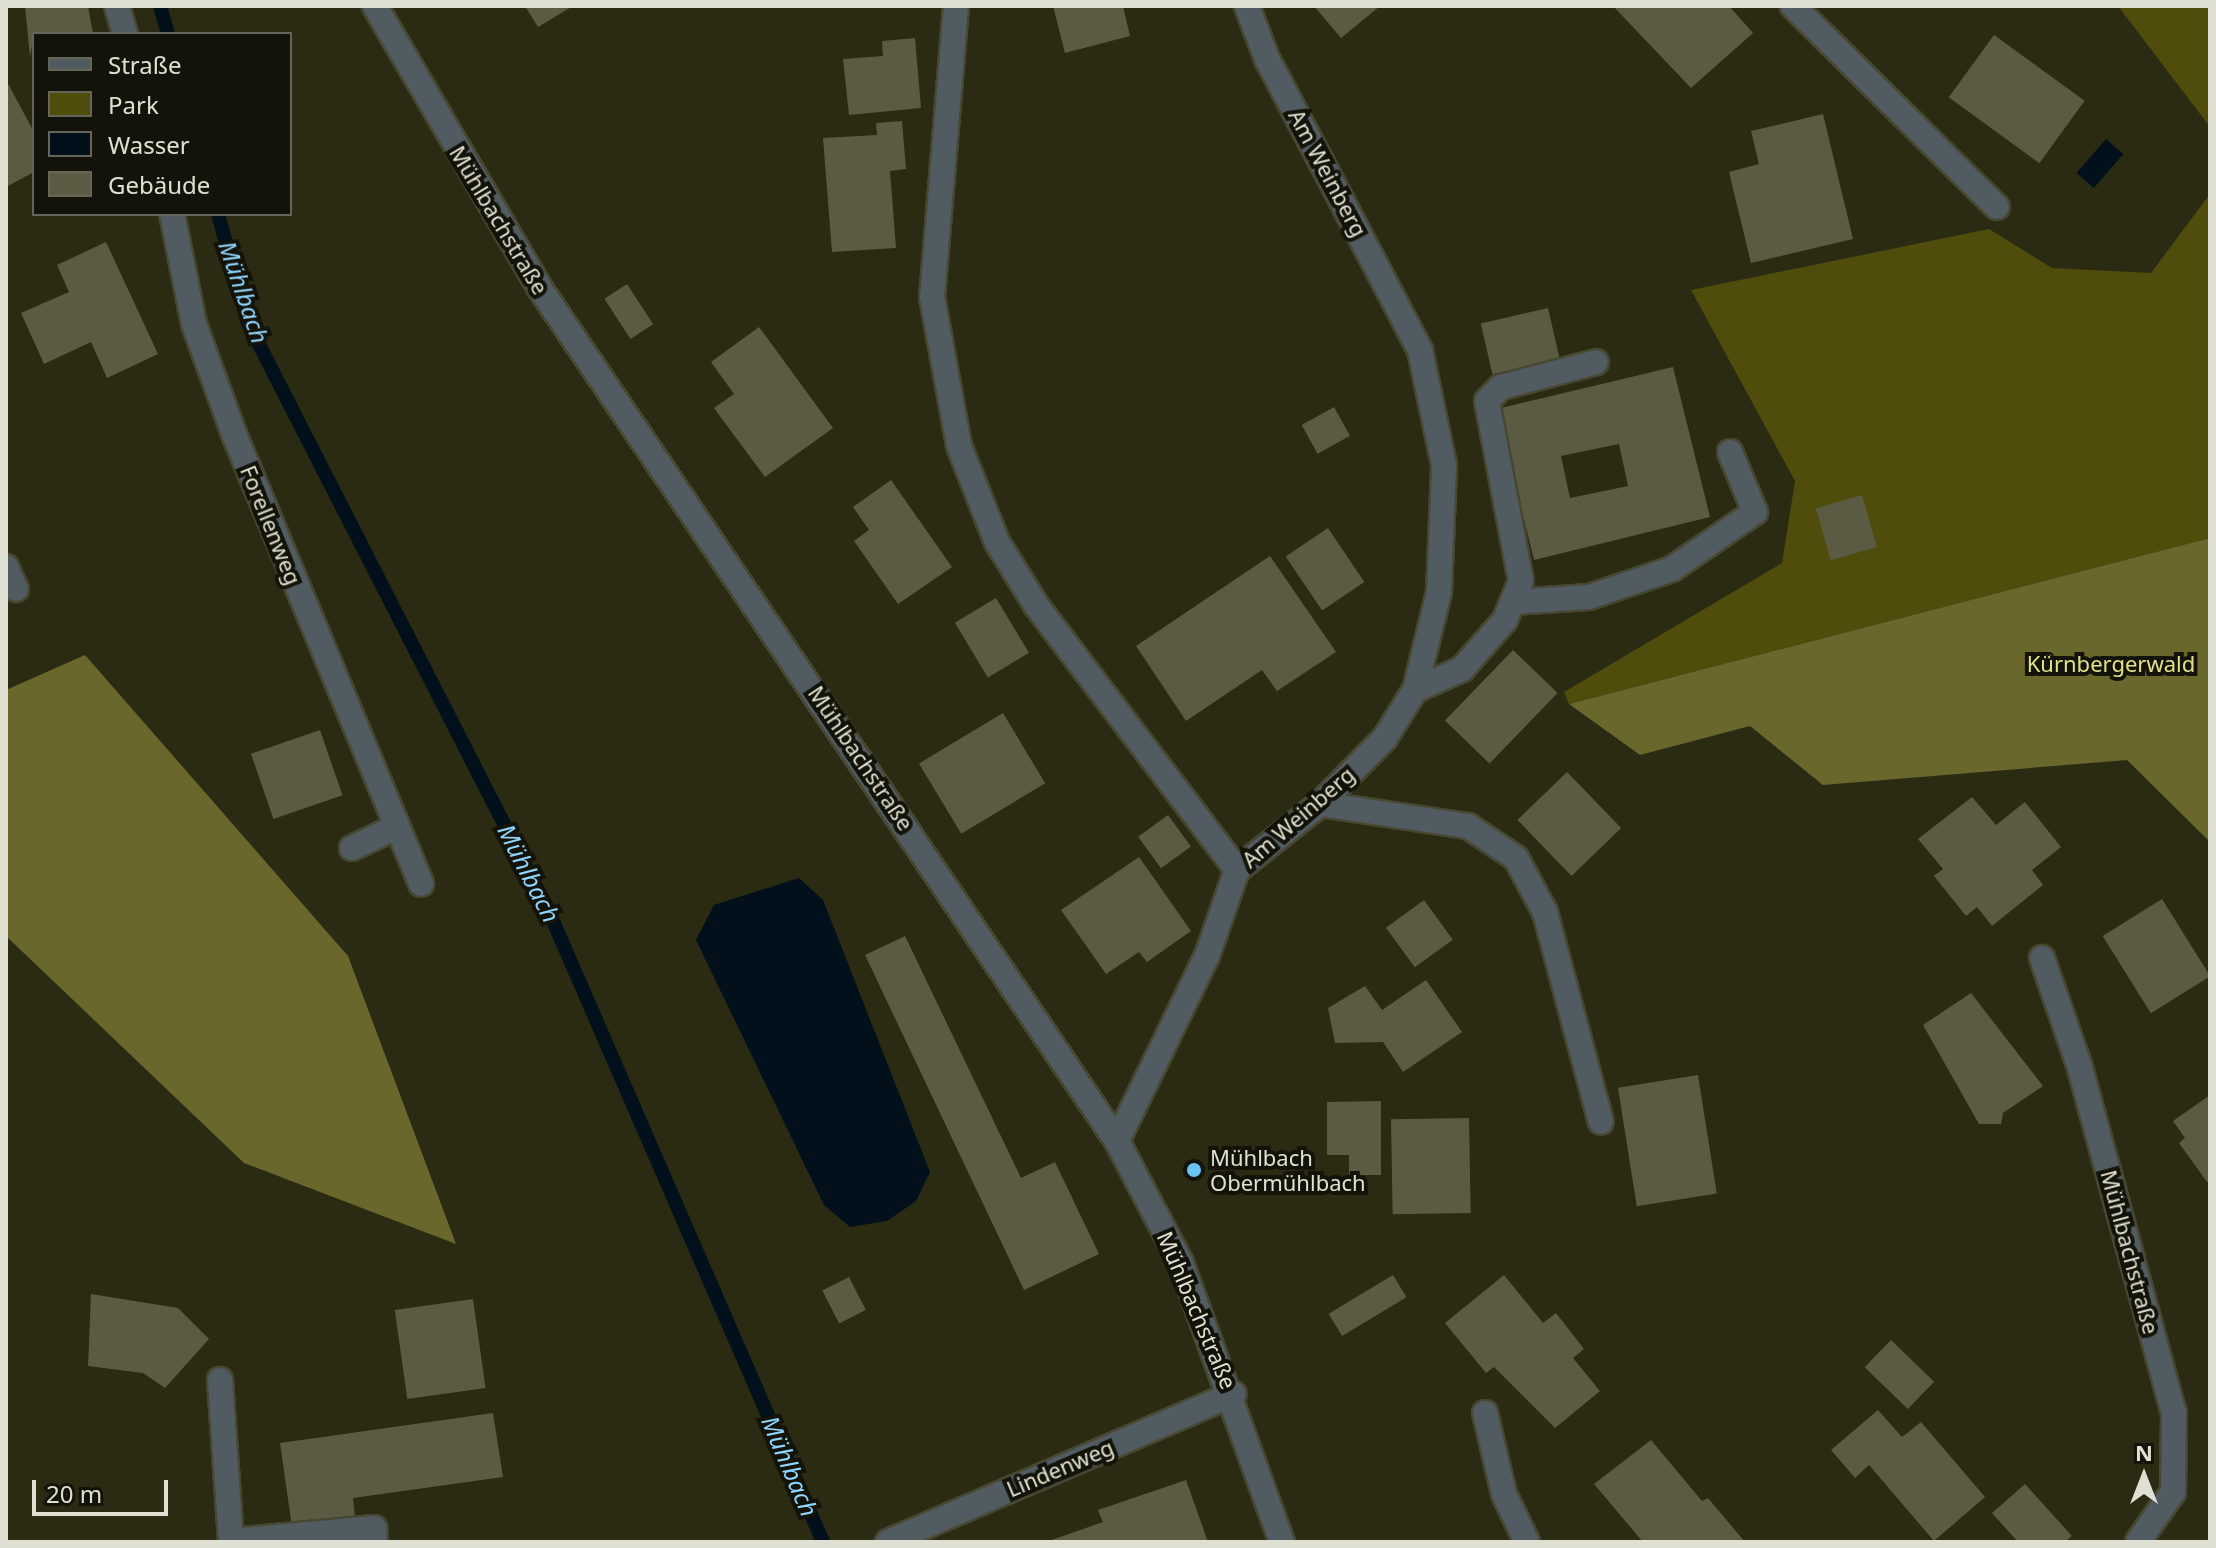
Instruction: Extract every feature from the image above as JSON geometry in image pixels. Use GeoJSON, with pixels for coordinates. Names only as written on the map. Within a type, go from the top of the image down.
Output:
{"type":"FeatureCollection","features":[{"type":"Feature","properties":{"kind":"street"},"geometry":{"type":"LineString","coordinates":[[117,6],[124,32]]}},
{"type":"Feature","properties":{"kind":"street","name":"Mühlbachstraße"},"geometry":{"type":"LineString","coordinates":[[375,6],[539,287],[1117,1141],[1181,1263],[1234,1394],[1282,1542]]}},
{"type":"Feature","properties":{"kind":"street"},"geometry":{"type":"LineString","coordinates":[[956,6],[932,297],[959,446],[997,542],[1036,605],[1237,870]]}},
{"type":"Feature","properties":{"kind":"street","name":"Am Weinberg"},"geometry":{"type":"LineString","coordinates":[[1117,1141],[1207,956],[1237,870],[1320,804],[1385,738],[1415,690],[1445,534],[1436,410],[1392,290],[1321,165],[1247,6]]}},
{"type":"Feature","properties":{"kind":"street"},"geometry":{"type":"LineString","coordinates":[[1793,6],[1997,207]]}},
{"type":"Feature","properties":{"kind":"street","name":"Forellenweg"},"geometry":{"type":"LineString","coordinates":[[172,216],[199,338],[421,884]]}},
{"type":"Feature","properties":{"kind":"street"},"geometry":{"type":"LineString","coordinates":[[1415,690],[1462,669],[1513,602],[1521,581],[1487,401],[1501,387],[1596,362]]}},
{"type":"Feature","properties":{"kind":"street"},"geometry":{"type":"LineString","coordinates":[[1513,602],[1589,597],[1684,561],[1755,512],[1730,452]]}},
{"type":"Feature","properties":{"kind":"street"},"geometry":{"type":"LineString","coordinates":[[1320,804],[1468,826],[1516,858],[1545,912],[1601,1122]]}},
{"type":"Feature","properties":{"kind":"street"},"geometry":{"type":"LineString","coordinates":[[352,848],[396,827]]}},
{"type":"Feature","properties":{"kind":"street","name":"Mühlbachstraße"},"geometry":{"type":"LineString","coordinates":[[2042,958],[2091,1105],[2174,1413],[2173,1492],[2138,1542]]}},
{"type":"Feature","properties":{"kind":"street"},"geometry":{"type":"LineString","coordinates":[[220,1380],[231,1542],[374,1528],[375,1542]]}},
{"type":"Feature","properties":{"kind":"street","name":"Lindenweg"},"geometry":{"type":"LineString","coordinates":[[904,1539],[1234,1394]]}},
{"type":"Feature","properties":{"kind":"street"},"geometry":{"type":"LineString","coordinates":[[1485,1413],[1504,1494],[1527,1542]]}},
{"type":"Feature","properties":{"kind":"green space"},"geometry":{"type":"Polygon","coordinates":[[[2118,6],[2210,6],[2210,127],[2118,6]]]}},
{"type":"Feature","properties":{"kind":"green space"},"geometry":{"type":"Polygon","coordinates":[[[2210,194],[2210,538],[1569,704],[1564,692],[1782,563],[1795,481],[1691,290],[1989,229],[2052,268],[2151,273],[2210,194]]]}},
{"type":"Feature","properties":{"kind":"green space","name":"Kürnbergerwald"},"geometry":{"type":"Polygon","coordinates":[[[2210,538],[2210,842],[2127,760],[1823,785],[1750,726],[1640,755],[1569,704],[2210,538]]]}},
{"type":"Feature","properties":{"kind":"green space"},"geometry":{"type":"Polygon","coordinates":[[[85,655],[348,956],[456,1244],[244,1163],[6,936],[6,690],[85,655]]]}},
{"type":"Feature","properties":{"kind":"water"},"geometry":{"type":"Polygon","coordinates":[[[2106,139],[2123,154],[2094,188],[2076,173],[2106,139]]]}},
{"type":"Feature","properties":{"kind":"water"},"geometry":{"type":"Polygon","coordinates":[[[799,878],[823,900],[930,1172],[916,1201],[887,1221],[850,1227],[824,1205],[696,940],[714,905],[799,878]]]}},
{"type":"Feature","properties":{"kind":"building"},"geometry":{"type":"Polygon","coordinates":[[[25,6],[88,6],[93,32],[32,32],[30,57],[25,6]]]}},
{"type":"Feature","properties":{"kind":"building"},"geometry":{"type":"Polygon","coordinates":[[[525,6],[573,6],[538,27],[525,6]]]}},
{"type":"Feature","properties":{"kind":"building"},"geometry":{"type":"Polygon","coordinates":[[[1053,6],[1123,6],[1130,36],[1065,53],[1053,6]]]}},
{"type":"Feature","properties":{"kind":"building"},"geometry":{"type":"Polygon","coordinates":[[[1314,6],[1380,6],[1341,38],[1314,6]]]}},
{"type":"Feature","properties":{"kind":"building"},"geometry":{"type":"Polygon","coordinates":[[[1613,6],[1729,6],[1753,33],[1691,88],[1613,6]]]}},
{"type":"Feature","properties":{"kind":"building"},"geometry":{"type":"Polygon","coordinates":[[[1994,35],[2085,101],[2039,163],[1949,97],[1994,35]]]}},
{"type":"Feature","properties":{"kind":"building"},"geometry":{"type":"Polygon","coordinates":[[[915,38],[921,108],[849,115],[843,59],[883,56],[882,41],[915,38]]]}},
{"type":"Feature","properties":{"kind":"building"},"geometry":{"type":"Polygon","coordinates":[[[6,80],[32,128],[32,173],[6,187],[6,80]]]}},
{"type":"Feature","properties":{"kind":"building"},"geometry":{"type":"Polygon","coordinates":[[[1823,114],[1853,239],[1751,263],[1729,172],[1759,164],[1751,131],[1823,114]]]}},
{"type":"Feature","properties":{"kind":"building"},"geometry":{"type":"Polygon","coordinates":[[[902,121],[906,169],[890,171],[896,248],[832,252],[823,138],[877,135],[876,123],[902,121]]]}},
{"type":"Feature","properties":{"kind":"building"},"geometry":{"type":"Polygon","coordinates":[[[106,242],[158,354],[107,378],[91,342],[44,364],[21,313],[69,292],[57,265],[106,242]]]}},
{"type":"Feature","properties":{"kind":"building"},"geometry":{"type":"Polygon","coordinates":[[[627,284],[653,324],[630,339],[604,299],[627,284]]]}},
{"type":"Feature","properties":{"kind":"building"},"geometry":{"type":"Polygon","coordinates":[[[1548,308],[1560,359],[1492,374],[1481,324],[1548,308]]]}},
{"type":"Feature","properties":{"kind":"building"},"geometry":{"type":"Polygon","coordinates":[[[759,327],[833,428],[765,477],[714,408],[734,394],[711,362],[759,327]]]}},
{"type":"Feature","properties":{"kind":"building"},"geometry":{"type":"Polygon","coordinates":[[[1673,367],[1710,517],[1534,560],[1497,409],[1673,367]],[[1619,444],[1561,456],[1570,498],[1628,486],[1619,444]]]}},
{"type":"Feature","properties":{"kind":"building"},"geometry":{"type":"Polygon","coordinates":[[[1334,407],[1350,436],[1318,454],[1302,425],[1334,407]]]}},
{"type":"Feature","properties":{"kind":"building"},"geometry":{"type":"Polygon","coordinates":[[[891,480],[952,567],[898,604],[854,541],[869,530],[853,507],[891,480]]]}},
{"type":"Feature","properties":{"kind":"building"},"geometry":{"type":"Polygon","coordinates":[[[1862,495],[1877,547],[1831,560],[1816,508],[1862,495]]]}},
{"type":"Feature","properties":{"kind":"building"},"geometry":{"type":"Polygon","coordinates":[[[1328,528],[1364,582],[1322,610],[1286,557],[1328,528]]]}},
{"type":"Feature","properties":{"kind":"building"},"geometry":{"type":"Polygon","coordinates":[[[1270,556],[1336,652],[1277,691],[1262,670],[1186,721],[1136,646],[1270,556]]]}},
{"type":"Feature","properties":{"kind":"building"},"geometry":{"type":"Polygon","coordinates":[[[996,598],[1029,653],[988,678],[955,623],[996,598]]]}},
{"type":"Feature","properties":{"kind":"building"},"geometry":{"type":"Polygon","coordinates":[[[1513,650],[1558,693],[1490,764],[1445,720],[1513,650]]]}},
{"type":"Feature","properties":{"kind":"building"},"geometry":{"type":"Polygon","coordinates":[[[1003,713],[1045,783],[961,834],[919,763],[1003,713]]]}},
{"type":"Feature","properties":{"kind":"building"},"geometry":{"type":"Polygon","coordinates":[[[320,730],[342,795],[273,819],[251,754],[320,730]]]}},
{"type":"Feature","properties":{"kind":"building"},"geometry":{"type":"Polygon","coordinates":[[[1567,772],[1621,828],[1572,876],[1517,820],[1567,772]]]}},
{"type":"Feature","properties":{"kind":"building"},"geometry":{"type":"Polygon","coordinates":[[[1972,797],[1996,825],[2025,802],[2061,847],[2032,870],[2043,885],[1992,926],[1977,907],[1966,916],[1934,876],[1943,869],[1918,839],[1972,797]]]}},
{"type":"Feature","properties":{"kind":"building"},"geometry":{"type":"Polygon","coordinates":[[[1168,815],[1191,847],[1161,868],[1138,837],[1168,815]]]}},
{"type":"Feature","properties":{"kind":"building"},"geometry":{"type":"Polygon","coordinates":[[[1139,857],[1191,931],[1147,962],[1139,952],[1106,974],[1061,910],[1139,857]]]}},
{"type":"Feature","properties":{"kind":"building"},"geometry":{"type":"Polygon","coordinates":[[[2162,899],[2210,976],[2151,1013],[2103,936],[2162,899]]]}},
{"type":"Feature","properties":{"kind":"building"},"geometry":{"type":"Polygon","coordinates":[[[1424,900],[1453,940],[1415,967],[1386,928],[1424,900]]]}},
{"type":"Feature","properties":{"kind":"building"},"geometry":{"type":"Polygon","coordinates":[[[905,936],[1021,1178],[1055,1162],[1099,1254],[1024,1290],[865,955],[905,936]]]}},
{"type":"Feature","properties":{"kind":"building"},"geometry":{"type":"Polygon","coordinates":[[[1426,980],[1462,1032],[1403,1072],[1383,1042],[1335,1043],[1328,1008],[1365,986],[1382,1010],[1426,980]]]}},
{"type":"Feature","properties":{"kind":"building"},"geometry":{"type":"Polygon","coordinates":[[[1971,993],[2043,1086],[2003,1113],[2001,1124],[1979,1124],[1923,1025],[1971,993]]]}},
{"type":"Feature","properties":{"kind":"building"},"geometry":{"type":"Polygon","coordinates":[[[1698,1075],[1717,1194],[1637,1206],[1618,1088],[1698,1075]]]}},
{"type":"Feature","properties":{"kind":"building"},"geometry":{"type":"Polygon","coordinates":[[[2210,1095],[2210,1180],[2207,1182],[2179,1143],[2185,1138],[2173,1121],[2210,1095]]]}},
{"type":"Feature","properties":{"kind":"building"},"geometry":{"type":"Polygon","coordinates":[[[1381,1101],[1381,1175],[1349,1175],[1349,1155],[1327,1155],[1327,1102],[1381,1101]]]}},
{"type":"Feature","properties":{"kind":"building"},"geometry":{"type":"Polygon","coordinates":[[[1469,1118],[1471,1213],[1393,1214],[1391,1119],[1469,1118]]]}},
{"type":"Feature","properties":{"kind":"building"},"geometry":{"type":"Polygon","coordinates":[[[1393,1275],[1406,1297],[1342,1336],[1329,1314],[1393,1275]]]}},
{"type":"Feature","properties":{"kind":"building"},"geometry":{"type":"Polygon","coordinates":[[[1504,1275],[1543,1323],[1556,1313],[1584,1349],[1573,1358],[1600,1391],[1555,1428],[1494,1367],[1486,1373],[1445,1323],[1504,1275]]]}},
{"type":"Feature","properties":{"kind":"building"},"geometry":{"type":"Polygon","coordinates":[[[849,1277],[866,1310],[839,1324],[822,1291],[849,1277]]]}},
{"type":"Feature","properties":{"kind":"building"},"geometry":{"type":"Polygon","coordinates":[[[91,1294],[178,1308],[209,1339],[165,1388],[143,1373],[88,1366],[91,1294]]]}},
{"type":"Feature","properties":{"kind":"building"},"geometry":{"type":"Polygon","coordinates":[[[473,1299],[486,1388],[407,1399],[395,1310],[473,1299]]]}},
{"type":"Feature","properties":{"kind":"building"},"geometry":{"type":"Polygon","coordinates":[[[1891,1340],[1934,1382],[1908,1409],[1865,1367],[1891,1340]]]}},
{"type":"Feature","properties":{"kind":"building"},"geometry":{"type":"Polygon","coordinates":[[[1878,1410],[1902,1437],[1921,1422],[1985,1497],[1934,1541],[1869,1465],[1855,1478],[1831,1450],[1878,1410]]]}},
{"type":"Feature","properties":{"kind":"building"},"geometry":{"type":"Polygon","coordinates":[[[493,1413],[503,1477],[353,1498],[355,1518],[292,1527],[280,1443],[493,1413]]]}},
{"type":"Feature","properties":{"kind":"building"},"geometry":{"type":"Polygon","coordinates":[[[1651,1440],[1702,1501],[1708,1498],[1745,1542],[1643,1542],[1594,1484],[1651,1440]]]}},
{"type":"Feature","properties":{"kind":"building"},"geometry":{"type":"Polygon","coordinates":[[[1186,1480],[1208,1542],[1046,1542],[1103,1522],[1098,1510],[1186,1480]]]}},
{"type":"Feature","properties":{"kind":"building"},"geometry":{"type":"Polygon","coordinates":[[[2025,1484],[2072,1536],[2065,1542],[2018,1542],[1992,1513],[2025,1484]]]}},
{"type":"Feature","properties":{"kind":"waterway","name":"Mühlbach"},"geometry":{"type":"LineString","coordinates":[[160,6],[167,32]]}},
{"type":"Feature","properties":{"kind":"waterway","name":"Mühlbach"},"geometry":{"type":"LineString","coordinates":[[219,216],[248,323],[550,914],[823,1542]]}},
{"type":"Feature","properties":{"kind":"place","name":"Mühlbach Obermühlbach"},"geometry":{"type":"Point","coordinates":[1194,1170]}}]}
